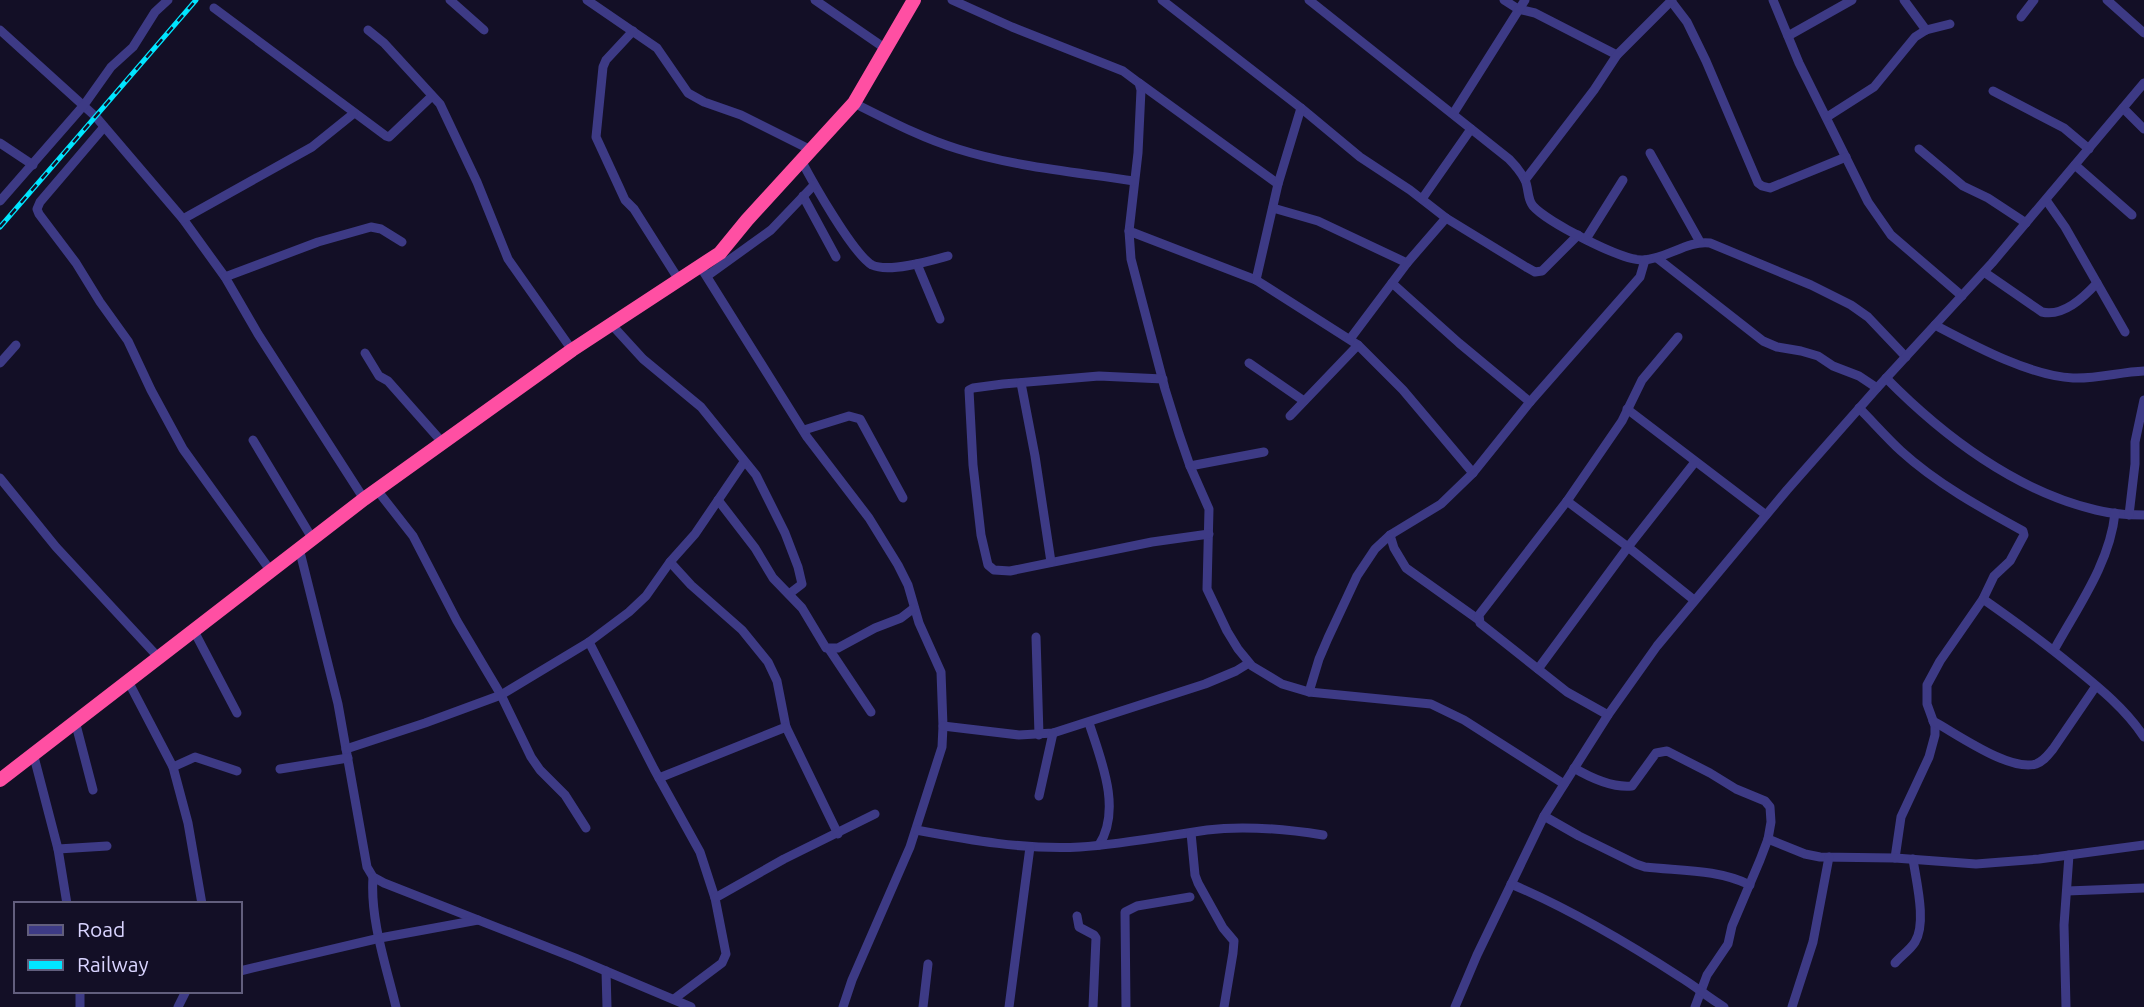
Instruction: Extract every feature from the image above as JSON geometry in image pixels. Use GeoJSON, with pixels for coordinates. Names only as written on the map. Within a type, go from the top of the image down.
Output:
{"type":"FeatureCollection","features":[{"type":"Feature","properties":{"kind":"highway"},"geometry":{"type":"LineString","coordinates":[[0,780],[364,499],[572,349],[679,280],[704,271],[854,103],[914,0]]}},
{"type":"Feature","properties":{"kind":"street"},"geometry":{"type":"LineString","coordinates":[[450,0],[484,30]]}},
{"type":"Feature","properties":{"kind":"street"},"geometry":{"type":"LineString","coordinates":[[587,0],[657,48],[688,93],[704,102],[741,115],[806,155],[814,185],[860,254],[874,266],[917,264],[948,256]]}},
{"type":"Feature","properties":{"kind":"street"},"geometry":{"type":"LineString","coordinates":[[815,0],[886,49]]}},
{"type":"Feature","properties":{"kind":"street"},"geometry":{"type":"LineString","coordinates":[[952,0],[1123,71],[1278,184]]}},
{"type":"Feature","properties":{"kind":"street"},"geometry":{"type":"LineString","coordinates":[[1162,0],[1360,157],[1446,218],[1539,273],[1582,237],[1623,180]]}},
{"type":"Feature","properties":{"kind":"street"},"geometry":{"type":"LineString","coordinates":[[1504,0],[1617,55]]}},
{"type":"Feature","properties":{"kind":"street"},"geometry":{"type":"LineString","coordinates":[[1453,114],[1525,0]]}},
{"type":"Feature","properties":{"kind":"street"},"geometry":{"type":"LineString","coordinates":[[1525,180],[1594,90],[1617,55],[1671,0],[1681,11],[1696,41],[1758,183],[1770,188],[1846,157]]}},
{"type":"Feature","properties":{"kind":"street"},"geometry":{"type":"LineString","coordinates":[[1773,0],[1868,202],[1891,235],[1962,296]]}},
{"type":"Feature","properties":{"kind":"street"},"geometry":{"type":"LineString","coordinates":[[1788,36],[1852,0]]}},
{"type":"Feature","properties":{"kind":"street"},"geometry":{"type":"LineString","coordinates":[[1903,0],[1926,30]]}},
{"type":"Feature","properties":{"kind":"street"},"geometry":{"type":"LineString","coordinates":[[2021,17],[2034,0]]}},
{"type":"Feature","properties":{"kind":"street"},"geometry":{"type":"LineString","coordinates":[[2107,0],[2144,33]]}},
{"type":"Feature","properties":{"kind":"street"},"geometry":{"type":"LineString","coordinates":[[1312,1],[1509,159],[1525,180],[1530,201],[1541,214],[1628,258],[1657,258],[1700,242],[1710,243],[1811,285],[1851,305],[1868,317],[1906,357]]}},
{"type":"Feature","properties":{"kind":"street"},"geometry":{"type":"LineString","coordinates":[[0,201],[83,105],[111,66],[133,47],[162,2]]}},
{"type":"Feature","properties":{"kind":"street"},"geometry":{"type":"LineString","coordinates":[[214,8],[353,114],[389,137],[432,96]]}},
{"type":"Feature","properties":{"kind":"street"},"geometry":{"type":"LineString","coordinates":[[1827,117],[1874,87],[1915,37],[1926,30],[1950,24]]}},
{"type":"Feature","properties":{"kind":"street"},"geometry":{"type":"LineString","coordinates":[[0,30],[83,105],[183,219],[225,278],[364,499]]}},
{"type":"Feature","properties":{"kind":"street"},"geometry":{"type":"LineString","coordinates":[[368,30],[384,43],[443,110],[508,259],[572,349]]}},
{"type":"Feature","properties":{"kind":"street"},"geometry":{"type":"LineString","coordinates":[[633,31],[606,60],[603,67],[596,137],[625,200],[634,209],[679,280]]}},
{"type":"Feature","properties":{"kind":"street"},"geometry":{"type":"LineString","coordinates":[[1139,83],[1140,121],[1129,231],[1136,279],[1163,379],[1191,466],[1209,509],[1207,589],[1227,631],[1249,663],[1282,684],[1309,692],[1431,704],[1464,720],[1564,784]]}},
{"type":"Feature","properties":{"kind":"street"},"geometry":{"type":"LineString","coordinates":[[1455,1007],[1544,816],[1608,715],[1657,646],[1766,515],[1859,408],[1984,272],[2144,83]]}},
{"type":"Feature","properties":{"kind":"street"},"geometry":{"type":"LineString","coordinates":[[1993,91],[2064,128],[2089,149]]}},
{"type":"Feature","properties":{"kind":"street"},"geometry":{"type":"LineString","coordinates":[[854,103],[912,132],[959,150],[995,159],[1134,181]]}},
{"type":"Feature","properties":{"kind":"street"},"geometry":{"type":"LineString","coordinates":[[1256,280],[1278,184],[1301,108]]}},
{"type":"Feature","properties":{"kind":"street"},"geometry":{"type":"LineString","coordinates":[[2123,108],[2144,129]]}},
{"type":"Feature","properties":{"kind":"street"},"geometry":{"type":"LineString","coordinates":[[183,219],[312,147],[353,114]]}},
{"type":"Feature","properties":{"kind":"street"},"geometry":{"type":"LineString","coordinates":[[104,127],[40,202],[37,209],[128,341],[183,449],[270,569]]}},
{"type":"Feature","properties":{"kind":"street"},"geometry":{"type":"LineString","coordinates":[[1422,199],[1471,129]]}},
{"type":"Feature","properties":{"kind":"street"},"geometry":{"type":"LineString","coordinates":[[0,143],[33,165]]}},
{"type":"Feature","properties":{"kind":"street"},"geometry":{"type":"LineString","coordinates":[[1919,149],[1963,186],[1988,198],[2026,223]]}},
{"type":"Feature","properties":{"kind":"street"},"geometry":{"type":"LineString","coordinates":[[1650,153],[1700,242]]}},
{"type":"Feature","properties":{"kind":"street"},"geometry":{"type":"LineString","coordinates":[[2075,165],[2132,215]]}},
{"type":"Feature","properties":{"kind":"street"},"geometry":{"type":"LineString","coordinates":[[814,185],[771,230],[704,271],[804,430],[888,548],[908,585],[925,639],[941,672],[942,747],[916,830],[843,1007]]}},
{"type":"Feature","properties":{"kind":"street"},"geometry":{"type":"LineString","coordinates":[[803,197],[836,257]]}},
{"type":"Feature","properties":{"kind":"street"},"geometry":{"type":"LineString","coordinates":[[2046,200],[2065,227],[2125,332]]}},
{"type":"Feature","properties":{"kind":"street"},"geometry":{"type":"LineString","coordinates":[[1273,208],[1318,221],[1407,263]]}},
{"type":"Feature","properties":{"kind":"street"},"geometry":{"type":"LineString","coordinates":[[1290,416],[1354,342],[1392,283],[1446,218]]}},
{"type":"Feature","properties":{"kind":"street"},"geometry":{"type":"LineString","coordinates":[[225,278],[318,242],[366,228],[381,229],[402,242]]}},
{"type":"Feature","properties":{"kind":"street"},"geometry":{"type":"LineString","coordinates":[[1129,231],[1256,280],[1354,342],[1403,390],[1473,473]]}},
{"type":"Feature","properties":{"kind":"street"},"geometry":{"type":"LineString","coordinates":[[1657,258],[1763,341],[1776,347],[1818,356],[1877,388]]}},
{"type":"Feature","properties":{"kind":"street"},"geometry":{"type":"LineString","coordinates":[[1309,692],[1319,659],[1357,576],[1375,549],[1390,535],[1441,504],[1473,473],[1530,402],[1640,277],[1645,260]]}},
{"type":"Feature","properties":{"kind":"street"},"geometry":{"type":"LineString","coordinates":[[917,264],[940,319]]}},
{"type":"Feature","properties":{"kind":"street"},"geometry":{"type":"LineString","coordinates":[[1984,272],[2047,313],[2054,313],[2071,305],[2097,283]]}},
{"type":"Feature","properties":{"kind":"street"},"geometry":{"type":"LineString","coordinates":[[1392,283],[1530,402]]}},
{"type":"Feature","properties":{"kind":"street"},"geometry":{"type":"LineString","coordinates":[[611,324],[643,359],[701,407],[761,482],[798,567],[802,584],[789,594]]}},
{"type":"Feature","properties":{"kind":"street"},"geometry":{"type":"LineString","coordinates":[[1935,325],[1989,353],[2060,377],[2079,378],[2144,371]]}},
{"type":"Feature","properties":{"kind":"street"},"geometry":{"type":"LineString","coordinates":[[1479,620],[1622,421],[1642,380],[1678,337]]}},
{"type":"Feature","properties":{"kind":"street"},"geometry":{"type":"LineString","coordinates":[[0,363],[16,345]]}},
{"type":"Feature","properties":{"kind":"street"},"geometry":{"type":"LineString","coordinates":[[365,354],[379,376],[388,381],[442,443]]}},
{"type":"Feature","properties":{"kind":"street"},"geometry":{"type":"LineString","coordinates":[[1249,362],[1304,401]]}},
{"type":"Feature","properties":{"kind":"street"},"geometry":{"type":"LineString","coordinates":[[1163,379],[1099,376],[973,388],[968,393],[981,535],[988,565],[994,570],[1010,571],[1152,542],[1209,534]]}},
{"type":"Feature","properties":{"kind":"street"},"geometry":{"type":"LineString","coordinates":[[1886,378],[1948,434],[2035,489],[2098,511],[2144,515]]}},
{"type":"Feature","properties":{"kind":"street"},"geometry":{"type":"LineString","coordinates":[[1021,383],[1051,562]]}},
{"type":"Feature","properties":{"kind":"street"},"geometry":{"type":"LineString","coordinates":[[2129,514],[2135,464],[2134,442],[2144,400]]}},
{"type":"Feature","properties":{"kind":"street"},"geometry":{"type":"LineString","coordinates":[[1859,408],[1913,461],[1970,501],[2023,531],[2024,537],[2010,561],[1994,576],[1983,599],[1940,661],[1927,685],[1927,704],[1936,731],[1932,751],[1903,811],[1895,858]]}},
{"type":"Feature","properties":{"kind":"street"},"geometry":{"type":"LineString","coordinates":[[1627,409],[1766,515]]}},
{"type":"Feature","properties":{"kind":"street"},"geometry":{"type":"LineString","coordinates":[[804,430],[849,416],[860,419],[903,498]]}},
{"type":"Feature","properties":{"kind":"street"},"geometry":{"type":"LineString","coordinates":[[253,440],[312,538]]}},
{"type":"Feature","properties":{"kind":"street"},"geometry":{"type":"LineString","coordinates":[[1191,466],[1264,452]]}},
{"type":"Feature","properties":{"kind":"street"},"geometry":{"type":"LineString","coordinates":[[279,769],[347,753],[501,695],[589,642],[641,602],[670,562],[695,534],[744,462]]}},
{"type":"Feature","properties":{"kind":"street"},"geometry":{"type":"LineString","coordinates":[[1538,669],[1695,462]]}},
{"type":"Feature","properties":{"kind":"street"},"geometry":{"type":"LineString","coordinates":[[0,478],[56,547],[159,658]]}},
{"type":"Feature","properties":{"kind":"street"},"geometry":{"type":"LineString","coordinates":[[377,490],[413,536],[457,621],[501,695],[531,757],[565,795],[586,828]]}},
{"type":"Feature","properties":{"kind":"street"},"geometry":{"type":"LineString","coordinates":[[718,500],[755,548],[773,578],[807,615],[824,646],[829,649],[871,712]]}},
{"type":"Feature","properties":{"kind":"street"},"geometry":{"type":"LineString","coordinates":[[1567,501],[1694,600]]}},
{"type":"Feature","properties":{"kind":"street"},"geometry":{"type":"LineString","coordinates":[[2054,650],[2095,576],[2110,536],[2115,513]]}},
{"type":"Feature","properties":{"kind":"street"},"geometry":{"type":"LineString","coordinates":[[1390,535],[1406,568],[1479,620],[1577,698],[1608,715]]}},
{"type":"Feature","properties":{"kind":"street"},"geometry":{"type":"LineString","coordinates":[[299,548],[329,665],[367,867],[373,877],[691,1007]]}},
{"type":"Feature","properties":{"kind":"street"},"geometry":{"type":"LineString","coordinates":[[670,562],[691,585],[742,629],[761,652],[777,681],[786,727],[838,834]]}},
{"type":"Feature","properties":{"kind":"street"},"geometry":{"type":"LineString","coordinates":[[1983,599],[2054,650],[2096,686],[2136,725],[2144,737]]}},
{"type":"Feature","properties":{"kind":"street"},"geometry":{"type":"LineString","coordinates":[[829,649],[838,648],[875,628],[901,618],[914,608]]}},
{"type":"Feature","properties":{"kind":"street"},"geometry":{"type":"LineString","coordinates":[[194,631],[237,713]]}},
{"type":"Feature","properties":{"kind":"street"},"geometry":{"type":"LineString","coordinates":[[1036,637],[1039,735]]}},
{"type":"Feature","properties":{"kind":"street"},"geometry":{"type":"LineString","coordinates":[[589,642],[700,852],[716,898],[726,954],[722,963],[674,999]]}},
{"type":"Feature","properties":{"kind":"street"},"geometry":{"type":"LineString","coordinates":[[943,726],[1039,735],[1054,733],[1222,677],[1249,663]]}},
{"type":"Feature","properties":{"kind":"street"},"geometry":{"type":"LineString","coordinates":[[128,681],[173,767],[188,823],[202,902]]}},
{"type":"Feature","properties":{"kind":"street"},"geometry":{"type":"LineString","coordinates":[[1933,721],[2004,761],[2021,765],[2036,764],[2053,749],[2096,686]]}},
{"type":"Feature","properties":{"kind":"street"},"geometry":{"type":"LineString","coordinates":[[75,722],[93,790]]}},
{"type":"Feature","properties":{"kind":"street"},"geometry":{"type":"LineString","coordinates":[[1089,723],[1104,775],[1110,818],[1105,836],[1099,845]]}},
{"type":"Feature","properties":{"kind":"street"},"geometry":{"type":"LineString","coordinates":[[659,778],[786,727]]}},
{"type":"Feature","properties":{"kind":"street"},"geometry":{"type":"LineString","coordinates":[[1039,796],[1054,733]]}},
{"type":"Feature","properties":{"kind":"street"},"geometry":{"type":"LineString","coordinates":[[1574,768],[1588,776],[1628,787],[1636,783],[1656,753],[1667,751],[1736,789],[1765,801],[1770,807],[1768,839],[1732,926],[1728,944],[1711,967],[1695,1007]]}},
{"type":"Feature","properties":{"kind":"street"},"geometry":{"type":"LineString","coordinates":[[33,753],[58,849],[67,902]]}},
{"type":"Feature","properties":{"kind":"street"},"geometry":{"type":"LineString","coordinates":[[173,767],[195,757],[237,771]]}},
{"type":"Feature","properties":{"kind":"street"},"geometry":{"type":"LineString","coordinates":[[716,898],[784,859],[875,814]]}},
{"type":"Feature","properties":{"kind":"street"},"geometry":{"type":"LineString","coordinates":[[1544,816],[1636,864],[1703,871],[1726,876],[1750,886]]}},
{"type":"Feature","properties":{"kind":"street"},"geometry":{"type":"LineString","coordinates":[[916,830],[1030,847],[1099,845],[1208,830],[1268,828],[1323,835]]}},
{"type":"Feature","properties":{"kind":"street"},"geometry":{"type":"LineString","coordinates":[[1191,833],[1198,883],[1223,928],[1234,941],[1224,1007]]}},
{"type":"Feature","properties":{"kind":"street"},"geometry":{"type":"LineString","coordinates":[[1768,839],[1805,854],[1829,857],[1991,864],[2144,845]]}},
{"type":"Feature","properties":{"kind":"street"},"geometry":{"type":"LineString","coordinates":[[58,849],[107,846]]}},
{"type":"Feature","properties":{"kind":"street"},"geometry":{"type":"LineString","coordinates":[[1009,1007],[1030,847]]}},
{"type":"Feature","properties":{"kind":"street"},"geometry":{"type":"LineString","coordinates":[[2066,1007],[2064,925],[2069,855]]}},
{"type":"Feature","properties":{"kind":"street"},"geometry":{"type":"LineString","coordinates":[[1792,1007],[1816,931],[1829,857]]}},
{"type":"Feature","properties":{"kind":"street"},"geometry":{"type":"LineString","coordinates":[[1895,962],[1913,945],[1920,924],[1913,859]]}},
{"type":"Feature","properties":{"kind":"street"},"geometry":{"type":"LineString","coordinates":[[373,877],[372,891],[380,938],[396,1007]]}},
{"type":"Feature","properties":{"kind":"street"},"geometry":{"type":"LineString","coordinates":[[1511,884],[1605,931],[1724,1007]]}},
{"type":"Feature","properties":{"kind":"street"},"geometry":{"type":"LineString","coordinates":[[2067,891],[2144,888]]}},
{"type":"Feature","properties":{"kind":"street"},"geometry":{"type":"LineString","coordinates":[[1126,1007],[1125,912],[1137,906],[1190,897]]}},
{"type":"Feature","properties":{"kind":"street"},"geometry":{"type":"LineString","coordinates":[[1077,916],[1079,927],[1094,934],[1096,938],[1093,1007]]}},
{"type":"Feature","properties":{"kind":"street"},"geometry":{"type":"LineString","coordinates":[[242,971],[380,938],[480,920]]}},
{"type":"Feature","properties":{"kind":"street"},"geometry":{"type":"LineString","coordinates":[[923,1007],[928,964]]}},
{"type":"Feature","properties":{"kind":"street"},"geometry":{"type":"LineString","coordinates":[[606,971],[607,1007]]}},
{"type":"Feature","properties":{"kind":"railway"},"geometry":{"type":"LineString","coordinates":[[0,227],[196,0]]}}]}
